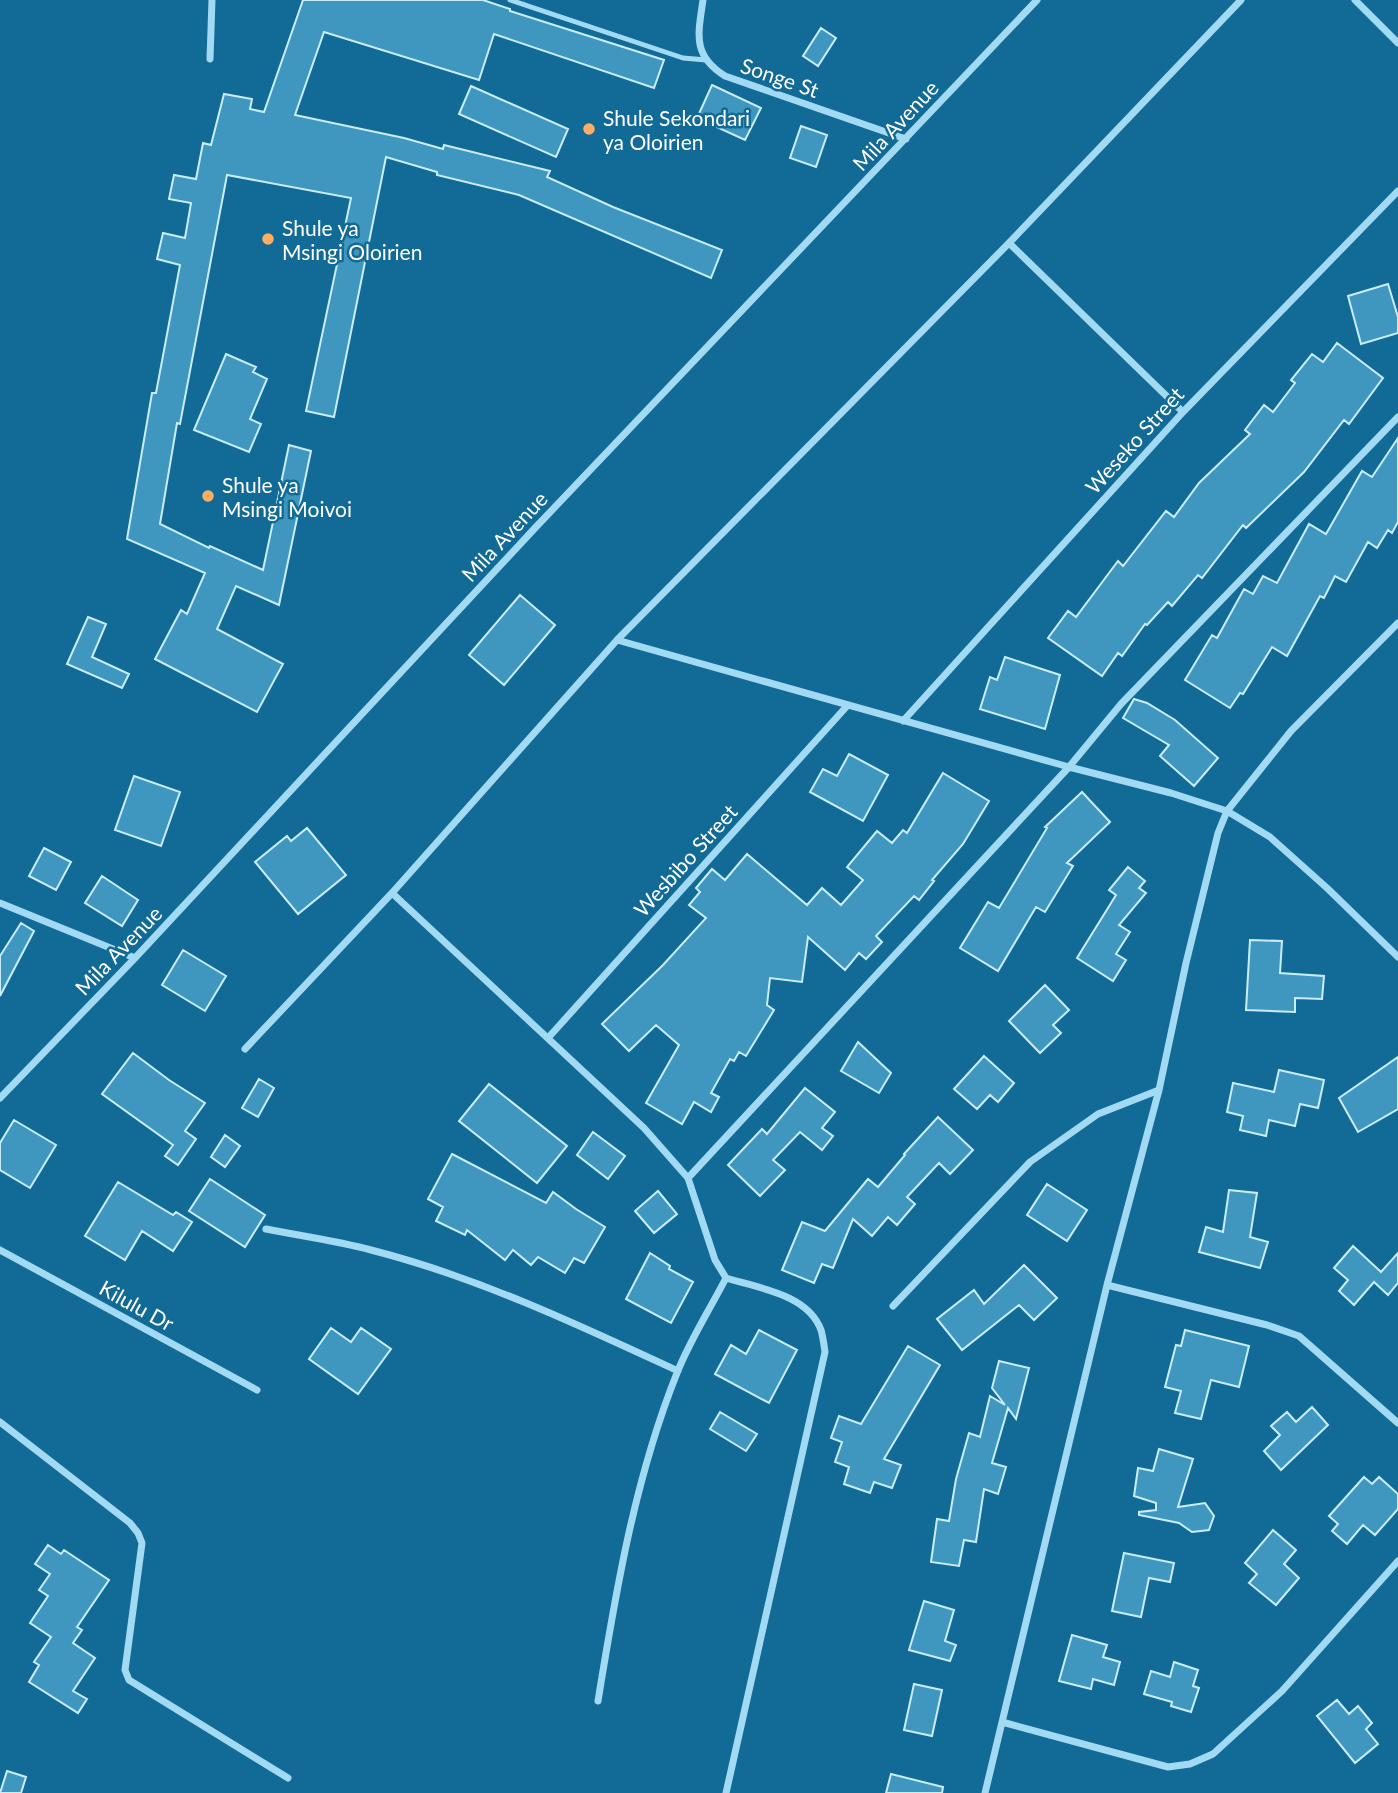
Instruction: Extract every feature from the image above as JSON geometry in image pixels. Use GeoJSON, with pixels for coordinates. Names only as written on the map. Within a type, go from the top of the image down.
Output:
{"type":"FeatureCollection","features":[{"type":"Feature","properties":{"kind":"street"},"geometry":{"type":"LineString","coordinates":[[210,60],[212,0]]}},
{"type":"Feature","properties":{"kind":"street"},"geometry":{"type":"LineString","coordinates":[[703,0],[698,39],[706,60]]}},
{"type":"Feature","properties":{"kind":"street","name":"Mila Avenue"},"geometry":{"type":"LineString","coordinates":[[0,1098],[135,958],[535,528],[1037,0]]}},
{"type":"Feature","properties":{"kind":"street"},"geometry":{"type":"LineString","coordinates":[[245,1049],[392,893],[617,640],[1009,243],[1241,0]]}},
{"type":"Feature","properties":{"kind":"street"},"geometry":{"type":"LineString","coordinates":[[1354,0],[1398,43]]}},
{"type":"Feature","properties":{"kind":"street","name":"Songe St"},"geometry":{"type":"LineString","coordinates":[[706,60],[725,76],[906,139]]}},
{"type":"Feature","properties":{"kind":"street","name":"Weseko Street"},"geometry":{"type":"LineString","coordinates":[[903,721],[1182,412],[1398,191]]}},
{"type":"Feature","properties":{"kind":"street"},"geometry":{"type":"LineString","coordinates":[[1009,243],[1182,412]]}},
{"type":"Feature","properties":{"kind":"street"},"geometry":{"type":"LineString","coordinates":[[688,1178],[1069,767],[1129,695],[1398,417]]}},
{"type":"Feature","properties":{"kind":"street"},"geometry":{"type":"LineString","coordinates":[[985,1793],[1107,1285],[1159,1090],[1186,963],[1218,833],[1227,811],[1292,731],[1398,623]]}},
{"type":"Feature","properties":{"kind":"street"},"geometry":{"type":"LineString","coordinates":[[617,640],[847,706],[1171,793],[1227,811],[1269,837],[1327,888],[1398,957]]}},
{"type":"Feature","properties":{"kind":"street","name":"Wesbibo Street"},"geometry":{"type":"LineString","coordinates":[[548,1038],[847,706]]}},
{"type":"Feature","properties":{"kind":"street"},"geometry":{"type":"LineString","coordinates":[[392,893],[644,1128],[688,1178],[715,1260],[726,1278],[795,1300],[810,1312],[820,1328],[825,1352],[726,1793]]}},
{"type":"Feature","properties":{"kind":"street"},"geometry":{"type":"LineString","coordinates":[[0,903],[135,958]]}},
{"type":"Feature","properties":{"kind":"street"},"geometry":{"type":"LineString","coordinates":[[893,1306],[1030,1161],[1098,1114],[1159,1090]]}},
{"type":"Feature","properties":{"kind":"street"},"geometry":{"type":"LineString","coordinates":[[267,1229],[371,1250],[451,1275],[603,1336],[678,1371]]}},
{"type":"Feature","properties":{"kind":"street","name":"Kilulu Dr"},"geometry":{"type":"LineString","coordinates":[[0,1250],[257,1390]]}},
{"type":"Feature","properties":{"kind":"street"},"geometry":{"type":"LineString","coordinates":[[597,1701],[638,1491],[648,1455],[678,1371],[726,1278]]}},
{"type":"Feature","properties":{"kind":"street"},"geometry":{"type":"LineString","coordinates":[[1107,1285],[1267,1325],[1299,1336],[1398,1423]]}},
{"type":"Feature","properties":{"kind":"street"},"geometry":{"type":"LineString","coordinates":[[0,1422],[130,1523],[138,1534],[142,1543],[139,1576],[125,1670],[129,1680],[288,1778]]}},
{"type":"Feature","properties":{"kind":"street"},"geometry":{"type":"LineString","coordinates":[[1002,1722],[1168,1767],[1190,1764],[1213,1754],[1282,1691],[1398,1560]]}},
{"type":"Feature","properties":{"kind":"lane"},"geometry":{"type":"LineString","coordinates":[[510,0],[683,58],[706,60]]}},
{"type":"Feature","properties":{"kind":"building"},"geometry":{"type":"Polygon","coordinates":[[[303,0],[483,0],[664,60],[654,88],[494,34],[479,80],[324,32],[295,115],[443,149],[444,145],[550,171],[547,177],[613,207],[722,250],[711,278],[519,195],[437,175],[437,172],[386,157],[334,417],[306,411],[351,198],[227,175],[180,424],[177,423],[160,524],[263,570],[289,445],[311,451],[279,605],[236,586],[217,629],[283,664],[257,712],[155,659],[181,610],[187,614],[205,573],[127,539],[152,393],[156,393],[180,265],[157,259],[163,233],[185,238],[191,203],[169,199],[174,175],[196,179],[203,143],[211,145],[224,94],[252,99],[250,109],[264,112],[303,0]]]}},
{"type":"Feature","properties":{"kind":"building"},"geometry":{"type":"Polygon","coordinates":[[[821,28],[836,38],[818,66],[803,56],[821,28]]]}},
{"type":"Feature","properties":{"kind":"building"},"geometry":{"type":"Polygon","coordinates":[[[712,85],[761,108],[745,140],[697,118],[712,85]]]}},
{"type":"Feature","properties":{"kind":"building"},"geometry":{"type":"Polygon","coordinates":[[[471,86],[568,129],[556,157],[459,114],[471,86]]]}},
{"type":"Feature","properties":{"kind":"building"},"geometry":{"type":"Polygon","coordinates":[[[801,126],[827,135],[816,167],[790,158],[801,126]]]}},
{"type":"Feature","properties":{"kind":"building"},"geometry":{"type":"Polygon","coordinates":[[[1388,284],[1398,317],[1398,333],[1361,344],[1348,296],[1388,284]]]}},
{"type":"Feature","properties":{"kind":"building"},"geometry":{"type":"Polygon","coordinates":[[[1337,343],[1383,378],[1349,424],[1344,420],[1304,472],[1246,528],[1243,525],[1202,578],[1198,575],[1172,606],[1168,602],[1147,625],[1145,624],[1122,656],[1118,653],[1102,676],[1048,638],[1068,611],[1076,617],[1118,561],[1123,566],[1166,511],[1174,517],[1199,483],[1250,434],[1245,430],[1264,405],[1273,412],[1295,383],[1291,380],[1312,354],[1323,362],[1337,343]]]}},
{"type":"Feature","properties":{"kind":"building"},"geometry":{"type":"Polygon","coordinates":[[[226,354],[256,367],[253,372],[267,379],[250,419],[261,424],[249,452],[194,430],[226,354]]]}},
{"type":"Feature","properties":{"kind":"building"},"geometry":{"type":"Polygon","coordinates":[[[1398,438],[1398,522],[1392,533],[1388,530],[1377,548],[1368,542],[1346,582],[1335,576],[1324,598],[1320,596],[1287,656],[1272,647],[1243,694],[1240,693],[1230,708],[1185,680],[1212,635],[1217,638],[1244,589],[1253,594],[1263,576],[1277,583],[1309,524],[1326,534],[1362,471],[1372,477],[1398,438]]]}},
{"type":"Feature","properties":{"kind":"building"},"geometry":{"type":"Polygon","coordinates":[[[520,595],[555,625],[504,685],[469,655],[520,595]]]}},
{"type":"Feature","properties":{"kind":"building"},"geometry":{"type":"Polygon","coordinates":[[[88,617],[106,624],[92,657],[129,674],[122,688],[67,664],[88,617]]]}},
{"type":"Feature","properties":{"kind":"building"},"geometry":{"type":"Polygon","coordinates":[[[1005,657],[1060,675],[1045,729],[980,709],[990,677],[997,680],[1005,657]]]}},
{"type":"Feature","properties":{"kind":"building"},"geometry":{"type":"Polygon","coordinates":[[[1134,699],[1147,703],[1175,720],[1218,758],[1194,786],[1160,756],[1169,745],[1123,718],[1134,699]]]}},
{"type":"Feature","properties":{"kind":"building"},"geometry":{"type":"Polygon","coordinates":[[[849,754],[888,775],[863,821],[810,792],[823,769],[837,776],[849,754]]]}},
{"type":"Feature","properties":{"kind":"building"},"geometry":{"type":"Polygon","coordinates":[[[943,773],[989,801],[963,844],[932,880],[934,881],[919,900],[914,896],[876,936],[882,942],[866,959],[859,953],[845,970],[808,937],[802,982],[770,978],[767,1005],[774,1010],[746,1056],[739,1052],[734,1061],[730,1059],[711,1093],[719,1097],[711,1112],[694,1102],[682,1124],[646,1103],[679,1045],[656,1025],[629,1051],[602,1024],[663,965],[706,918],[689,905],[700,892],[696,888],[712,869],[725,880],[747,854],[807,905],[822,888],[841,905],[863,880],[847,867],[877,831],[892,843],[903,830],[907,833],[943,773]]]}},
{"type":"Feature","properties":{"kind":"building"},"geometry":{"type":"Polygon","coordinates":[[[134,776],[180,792],[161,846],[115,830],[134,776]]]}},
{"type":"Feature","properties":{"kind":"building"},"geometry":{"type":"Polygon","coordinates":[[[1082,792],[1110,822],[1067,863],[1073,866],[1045,912],[1036,907],[998,971],[960,948],[988,902],[999,908],[1047,828],[1045,827],[1082,792]]]}},
{"type":"Feature","properties":{"kind":"building"},"geometry":{"type":"Polygon","coordinates":[[[307,828],[346,875],[298,914],[255,862],[287,836],[291,841],[307,828]]]}},
{"type":"Feature","properties":{"kind":"building"},"geometry":{"type":"Polygon","coordinates":[[[44,848],[71,862],[56,890],[29,876],[44,848]]]}},
{"type":"Feature","properties":{"kind":"building"},"geometry":{"type":"Polygon","coordinates":[[[1128,867],[1145,881],[1139,888],[1146,893],[1119,925],[1130,932],[1116,954],[1126,960],[1113,981],[1077,958],[1116,895],[1109,890],[1128,867]]]}},
{"type":"Feature","properties":{"kind":"building"},"geometry":{"type":"Polygon","coordinates":[[[102,876],[138,900],[122,926],[85,903],[102,876]]]}},
{"type":"Feature","properties":{"kind":"building"},"geometry":{"type":"Polygon","coordinates":[[[21,923],[34,931],[0,996],[0,956],[21,923]]]}},
{"type":"Feature","properties":{"kind":"building"},"geometry":{"type":"Polygon","coordinates":[[[1250,940],[1282,941],[1280,973],[1324,976],[1322,999],[1295,998],[1295,1012],[1246,1010],[1250,940]]]}},
{"type":"Feature","properties":{"kind":"building"},"geometry":{"type":"Polygon","coordinates":[[[183,950],[226,976],[205,1011],[162,985],[183,950]]]}},
{"type":"Feature","properties":{"kind":"building"},"geometry":{"type":"Polygon","coordinates":[[[1045,985],[1069,1010],[1053,1025],[1061,1033],[1040,1053],[1009,1021],[1045,985]]]}},
{"type":"Feature","properties":{"kind":"building"},"geometry":{"type":"Polygon","coordinates":[[[858,1042],[891,1073],[879,1093],[841,1071],[858,1042]]]}},
{"type":"Feature","properties":{"kind":"building"},"geometry":{"type":"Polygon","coordinates":[[[133,1053],[205,1103],[185,1131],[196,1139],[178,1165],[165,1156],[173,1145],[102,1094],[133,1053]]]}},
{"type":"Feature","properties":{"kind":"building"},"geometry":{"type":"Polygon","coordinates":[[[984,1056],[1014,1083],[998,1102],[990,1095],[977,1109],[954,1089],[984,1056]]]}},
{"type":"Feature","properties":{"kind":"building"},"geometry":{"type":"Polygon","coordinates":[[[1398,1057],[1398,1109],[1358,1132],[1339,1098],[1398,1057]]]}},
{"type":"Feature","properties":{"kind":"building"},"geometry":{"type":"Polygon","coordinates":[[[1279,1070],[1324,1080],[1318,1108],[1300,1104],[1295,1126],[1269,1120],[1266,1136],[1240,1130],[1243,1116],[1227,1112],[1233,1083],[1274,1092],[1279,1070]]]}},
{"type":"Feature","properties":{"kind":"building"},"geometry":{"type":"Polygon","coordinates":[[[259,1079],[274,1088],[258,1117],[242,1108],[259,1079]]]}},
{"type":"Feature","properties":{"kind":"building"},"geometry":{"type":"Polygon","coordinates":[[[489,1084],[567,1146],[537,1183],[459,1121],[489,1084]]]}},
{"type":"Feature","properties":{"kind":"building"},"geometry":{"type":"Polygon","coordinates":[[[805,1088],[835,1112],[822,1128],[833,1136],[822,1150],[800,1132],[773,1160],[785,1170],[760,1196],[728,1165],[762,1129],[767,1134],[805,1088]]]}},
{"type":"Feature","properties":{"kind":"building"},"geometry":{"type":"Polygon","coordinates":[[[938,1117],[973,1150],[950,1174],[939,1163],[907,1197],[915,1204],[897,1225],[888,1217],[872,1236],[853,1219],[833,1268],[822,1264],[814,1283],[782,1270],[802,1222],[825,1231],[868,1179],[878,1187],[938,1117]]]}},
{"type":"Feature","properties":{"kind":"building"},"geometry":{"type":"Polygon","coordinates":[[[14,1120],[56,1145],[30,1188],[0,1170],[0,1143],[14,1120]]]}},
{"type":"Feature","properties":{"kind":"building"},"geometry":{"type":"Polygon","coordinates":[[[593,1132],[625,1156],[608,1179],[577,1155],[593,1132]]]}},
{"type":"Feature","properties":{"kind":"building"},"geometry":{"type":"Polygon","coordinates":[[[225,1135],[240,1146],[225,1167],[211,1157],[225,1135]]]}},
{"type":"Feature","properties":{"kind":"building"},"geometry":{"type":"Polygon","coordinates":[[[452,1154],[546,1203],[553,1192],[605,1227],[584,1263],[574,1258],[565,1273],[538,1257],[531,1265],[513,1250],[505,1260],[467,1230],[465,1235],[436,1221],[443,1207],[428,1199],[452,1154]]]}},
{"type":"Feature","properties":{"kind":"building"},"geometry":{"type":"Polygon","coordinates":[[[210,1179],[265,1215],[245,1247],[189,1211],[210,1179]]]}},
{"type":"Feature","properties":{"kind":"building"},"geometry":{"type":"Polygon","coordinates":[[[118,1182],[173,1215],[176,1212],[192,1222],[173,1251],[142,1231],[125,1260],[85,1236],[118,1182]]]}},
{"type":"Feature","properties":{"kind":"building"},"geometry":{"type":"Polygon","coordinates":[[[1047,1184],[1087,1210],[1067,1241],[1027,1215],[1047,1184]]]}},
{"type":"Feature","properties":{"kind":"building"},"geometry":{"type":"Polygon","coordinates":[[[1229,1190],[1257,1193],[1250,1237],[1268,1242],[1260,1268],[1199,1252],[1206,1227],[1223,1232],[1229,1190]]]}},
{"type":"Feature","properties":{"kind":"building"},"geometry":{"type":"Polygon","coordinates":[[[658,1191],[677,1214],[654,1233],[635,1211],[658,1191]]]}},
{"type":"Feature","properties":{"kind":"building"},"geometry":{"type":"Polygon","coordinates":[[[1353,1246],[1381,1272],[1398,1253],[1398,1283],[1388,1295],[1374,1282],[1354,1305],[1339,1291],[1348,1280],[1334,1268],[1353,1246]]]}},
{"type":"Feature","properties":{"kind":"building"},"geometry":{"type":"Polygon","coordinates":[[[650,1253],[670,1266],[669,1269],[693,1282],[671,1323],[626,1299],[650,1253]]]}},
{"type":"Feature","properties":{"kind":"building"},"geometry":{"type":"Polygon","coordinates":[[[1024,1265],[1057,1298],[1034,1320],[1019,1305],[962,1350],[937,1319],[974,1290],[984,1304],[1024,1265]]]}},
{"type":"Feature","properties":{"kind":"building"},"geometry":{"type":"Polygon","coordinates":[[[331,1328],[351,1342],[361,1328],[391,1349],[358,1394],[309,1359],[331,1328]]]}},
{"type":"Feature","properties":{"kind":"building"},"geometry":{"type":"Polygon","coordinates":[[[759,1330],[797,1350],[769,1403],[715,1374],[731,1345],[746,1354],[759,1330]]]}},
{"type":"Feature","properties":{"kind":"building"},"geometry":{"type":"Polygon","coordinates":[[[1185,1330],[1249,1346],[1239,1387],[1211,1380],[1201,1419],[1175,1413],[1181,1391],[1165,1387],[1176,1345],[1181,1346],[1185,1330]]]}},
{"type":"Feature","properties":{"kind":"building"},"geometry":{"type":"Polygon","coordinates":[[[908,1346],[940,1365],[884,1459],[901,1465],[892,1488],[874,1482],[870,1493],[844,1484],[849,1467],[835,1462],[842,1442],[831,1438],[839,1416],[861,1424],[908,1346]]]}},
{"type":"Feature","properties":{"kind":"building"},"geometry":{"type":"Polygon","coordinates":[[[999,1361],[1029,1368],[1016,1419],[1008,1408],[992,1463],[1006,1467],[998,1494],[984,1489],[976,1542],[964,1540],[959,1566],[931,1562],[937,1519],[949,1521],[956,1479],[969,1433],[980,1437],[990,1396],[1005,1405],[992,1388],[999,1361]]]}},
{"type":"Feature","properties":{"kind":"building"},"geometry":{"type":"Polygon","coordinates":[[[1312,1407],[1328,1425],[1281,1470],[1264,1451],[1280,1435],[1271,1426],[1287,1412],[1296,1422],[1312,1407]]]}},
{"type":"Feature","properties":{"kind":"building"},"geometry":{"type":"Polygon","coordinates":[[[720,1412],[757,1434],[746,1451],[710,1429],[720,1412]]]}},
{"type":"Feature","properties":{"kind":"building"},"geometry":{"type":"Polygon","coordinates":[[[1159,1449],[1193,1459],[1178,1507],[1205,1503],[1214,1516],[1209,1530],[1192,1532],[1179,1523],[1139,1515],[1139,1512],[1156,1510],[1156,1503],[1134,1496],[1138,1468],[1153,1471],[1159,1449]]]}},
{"type":"Feature","properties":{"kind":"building"},"geometry":{"type":"Polygon","coordinates":[[[1364,1477],[1372,1484],[1379,1477],[1398,1494],[1398,1509],[1375,1535],[1363,1525],[1347,1544],[1332,1531],[1338,1524],[1329,1516],[1364,1477]]]}},
{"type":"Feature","properties":{"kind":"building"},"geometry":{"type":"Polygon","coordinates":[[[1273,1530],[1296,1550],[1284,1564],[1299,1578],[1276,1605],[1249,1583],[1257,1574],[1245,1563],[1273,1530]]]}},
{"type":"Feature","properties":{"kind":"building"},"geometry":{"type":"Polygon","coordinates":[[[48,1545],[61,1554],[64,1550],[109,1580],[77,1627],[82,1630],[73,1643],[95,1658],[73,1691],[87,1699],[78,1713],[29,1682],[39,1665],[34,1662],[51,1637],[30,1623],[48,1596],[39,1590],[50,1574],[35,1564],[48,1545]]]}},
{"type":"Feature","properties":{"kind":"building"},"geometry":{"type":"Polygon","coordinates":[[[1124,1553],[1174,1563],[1170,1582],[1149,1578],[1141,1617],[1112,1611],[1124,1553]]]}},
{"type":"Feature","properties":{"kind":"building"},"geometry":{"type":"Polygon","coordinates":[[[924,1601],[954,1610],[945,1641],[956,1645],[950,1661],[909,1650],[924,1601]]]}},
{"type":"Feature","properties":{"kind":"building"},"geometry":{"type":"Polygon","coordinates":[[[1072,1635],[1107,1645],[1103,1657],[1120,1662],[1114,1685],[1093,1679],[1091,1689],[1059,1681],[1072,1635]]]}},
{"type":"Feature","properties":{"kind":"building"},"geometry":{"type":"Polygon","coordinates":[[[1174,1662],[1198,1670],[1193,1686],[1199,1688],[1191,1712],[1171,1706],[1172,1702],[1144,1694],[1151,1671],[1170,1677],[1174,1662]]]}},
{"type":"Feature","properties":{"kind":"building"},"geometry":{"type":"Polygon","coordinates":[[[914,1684],[942,1690],[932,1736],[904,1730],[914,1684]]]}},
{"type":"Feature","properties":{"kind":"building"},"geometry":{"type":"Polygon","coordinates":[[[1337,1700],[1349,1714],[1358,1706],[1372,1723],[1366,1729],[1378,1744],[1355,1763],[1317,1716],[1337,1700]]]}},
{"type":"Feature","properties":{"kind":"building"},"geometry":{"type":"Polygon","coordinates":[[[7,1771],[26,1777],[21,1793],[0,1793],[7,1771]]]}},
{"type":"Feature","properties":{"kind":"building"},"geometry":{"type":"Polygon","coordinates":[[[891,1774],[943,1787],[942,1793],[886,1793],[891,1774]]]}},
{"type":"Feature","properties":{"kind":"place","name":"Shule Sekondari ya Oloirien"},"geometry":{"type":"Point","coordinates":[589,129]}},
{"type":"Feature","properties":{"kind":"place","name":"Shule ya Msingi Oloirien"},"geometry":{"type":"Point","coordinates":[268,239]}},
{"type":"Feature","properties":{"kind":"place","name":"Shule ya Msingi Moivoi"},"geometry":{"type":"Point","coordinates":[208,496]}}]}
